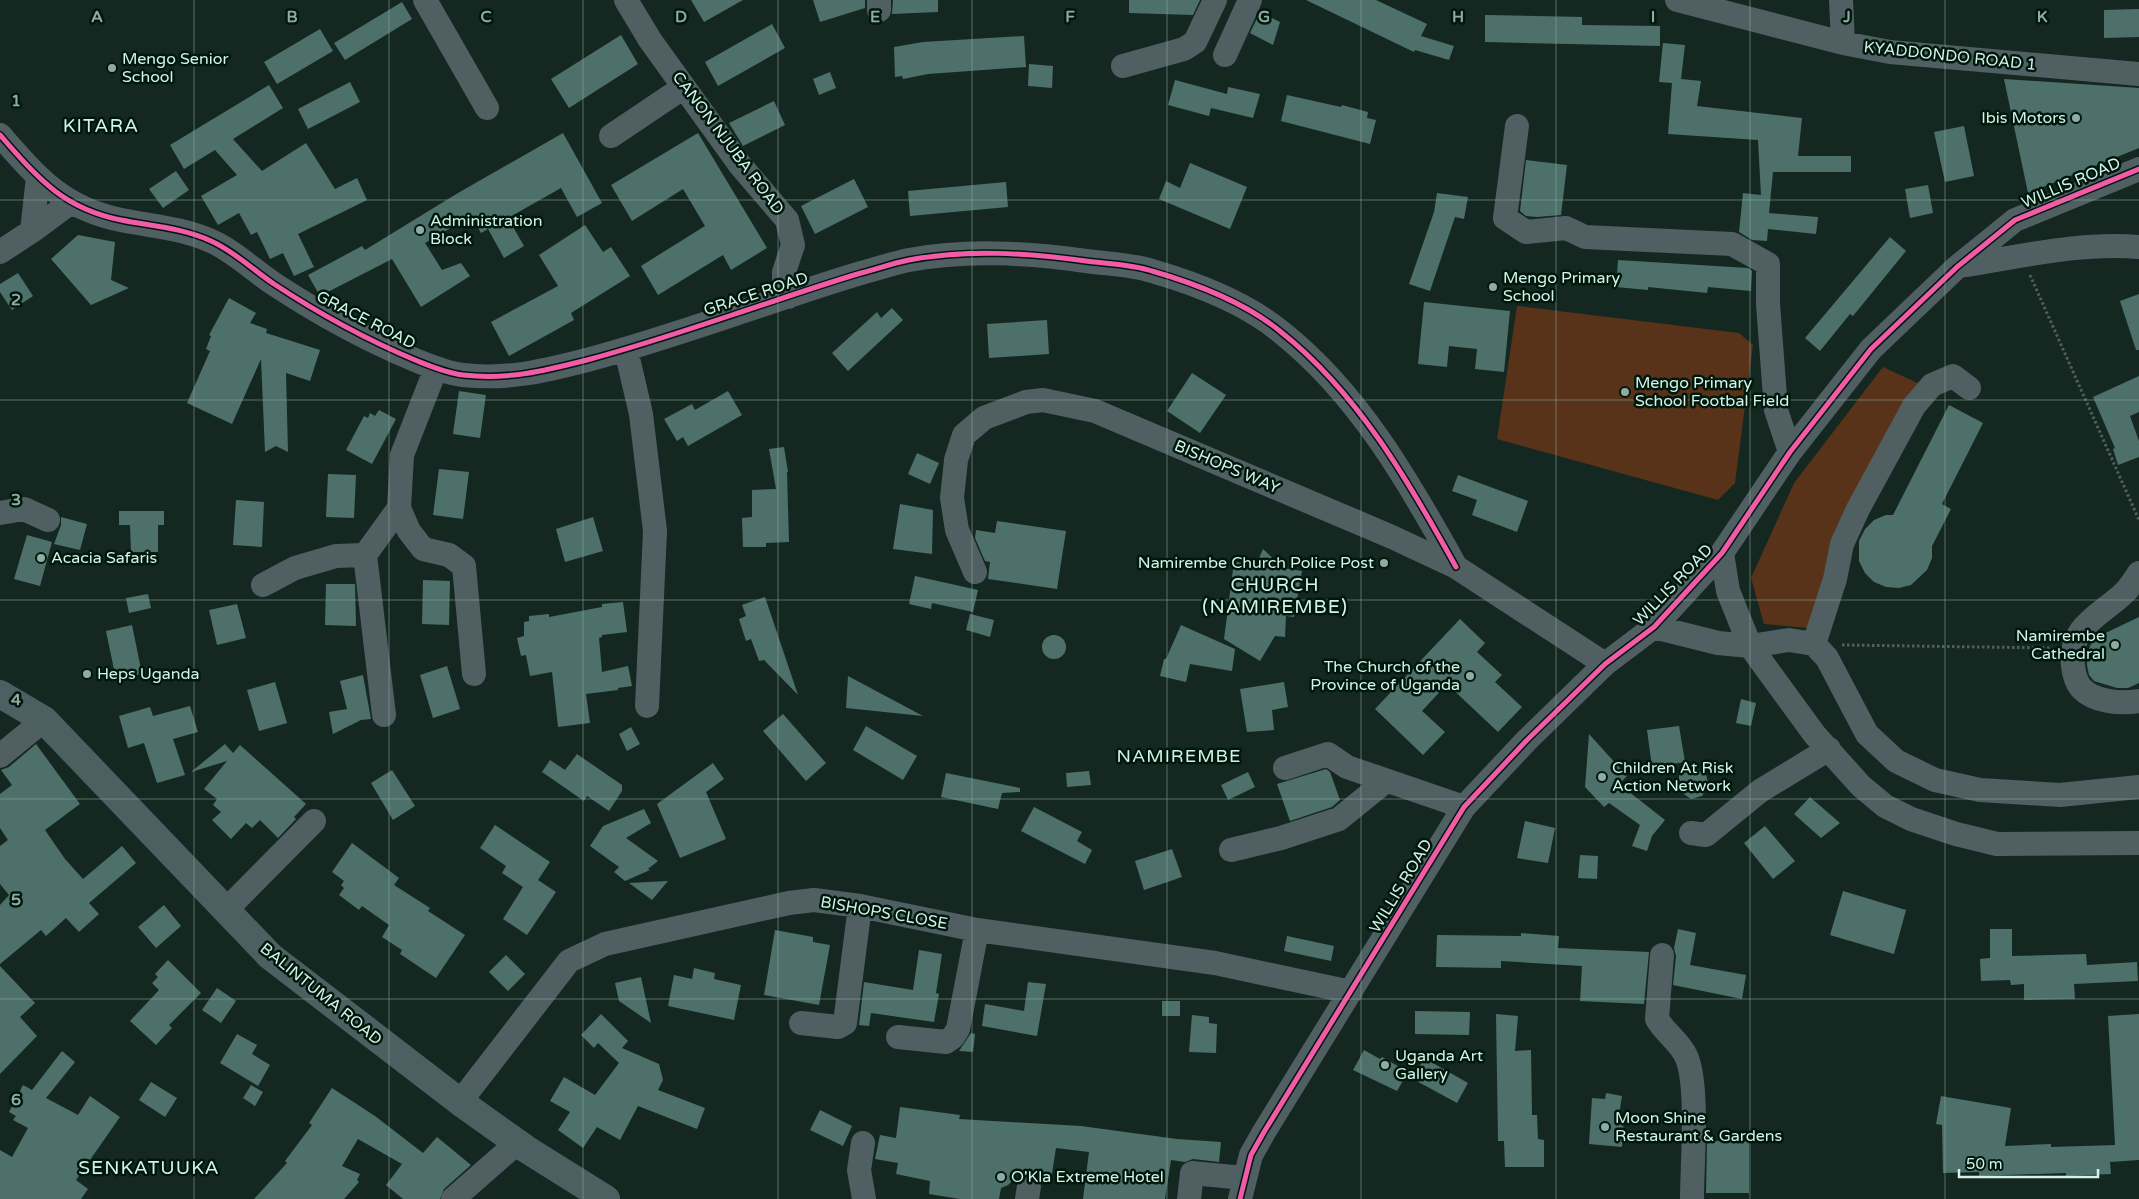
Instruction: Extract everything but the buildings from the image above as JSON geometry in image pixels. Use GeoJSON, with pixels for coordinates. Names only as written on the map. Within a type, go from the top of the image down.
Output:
{"type":"FeatureCollection","features":[{"type":"Feature","properties":{"kind":"main road","name":"BALINTUMA ROAD"},"geometry":{"type":"LineString","coordinates":[[0,694],[44,720],[270,956],[460,1102],[517,1143],[606,1199]]}},
{"type":"Feature","properties":{"kind":"street"},"geometry":{"type":"LineString","coordinates":[[425,0],[487,108]]}},
{"type":"Feature","properties":{"kind":"street","name":"CANON NJUBA ROAD"},"geometry":{"type":"LineString","coordinates":[[626,0],[650,40],[740,165],[786,220],[793,245],[784,272],[784,286],[788,297]]}},
{"type":"Feature","properties":{"kind":"street"},"geometry":{"type":"LineString","coordinates":[[1122,66],[1184,49],[1195,42],[1215,0]]}},
{"type":"Feature","properties":{"kind":"street"},"geometry":{"type":"LineString","coordinates":[[1225,55],[1250,0]]}},
{"type":"Feature","properties":{"kind":"street","name":"KYADDONDO ROAD 1"},"geometry":{"type":"LineString","coordinates":[[1677,0],[1843,44],[1890,52],[2139,74]]}},
{"type":"Feature","properties":{"kind":"street"},"geometry":{"type":"LineString","coordinates":[[1841,0],[1843,44]]}},
{"type":"Feature","properties":{"kind":"street"},"geometry":{"type":"LineString","coordinates":[[610,136],[684,87]]}},
{"type":"Feature","properties":{"kind":"street"},"geometry":{"type":"LineString","coordinates":[[1517,126],[1506,218],[1526,232],[1566,228],[1585,237],[1732,244],[1768,264],[1768,304],[1776,410],[1790,452]]}},
{"type":"Feature","properties":{"kind":"street","name":"GRACE ROAD"},"geometry":{"type":"LineString","coordinates":[[0,135],[38,177],[70,203],[89,212],[118,220],[189,232],[215,242],[274,284],[340,324],[396,352],[457,375],[493,377],[533,374],[626,350],[906,260],[946,254],[991,252],[1048,255],[1147,269],[1194,284],[1239,305],[1279,329],[1315,362],[1360,416],[1406,478],[1456,567]]}},
{"type":"Feature","properties":{"kind":"street","name":"WILLIS ROAD"},"geometry":{"type":"LineString","coordinates":[[1242,1189],[1251,1155],[1264,1132],[1464,807],[1527,740],[1605,664],[1654,627],[1722,553],[1790,452],[1870,349],[1957,267],[2015,220],[2139,169]]}},
{"type":"Feature","properties":{"kind":"street"},"geometry":{"type":"LineString","coordinates":[[32,231],[38,177]]}},
{"type":"Feature","properties":{"kind":"street"},"geometry":{"type":"LineString","coordinates":[[0,252],[70,203]]}},
{"type":"Feature","properties":{"kind":"street"},"geometry":{"type":"LineString","coordinates":[[1957,267],[2053,250],[2120,245],[2139,247]]}},
{"type":"Feature","properties":{"kind":"street"},"geometry":{"type":"LineString","coordinates":[[626,350],[641,414],[655,531],[647,706]]}},
{"type":"Feature","properties":{"kind":"street"},"geometry":{"type":"LineString","coordinates":[[436,368],[402,455],[399,508],[409,531],[424,549],[449,555],[464,566],[474,674]]}},
{"type":"Feature","properties":{"kind":"street"},"geometry":{"type":"LineString","coordinates":[[1814,644],[1835,579],[1842,544],[1858,509],[1914,406],[1932,384],[1953,376],[1969,388]]}},
{"type":"Feature","properties":{"kind":"street","name":"BISHOPS WAY"},"geometry":{"type":"LineString","coordinates":[[975,572],[956,530],[952,498],[956,460],[964,435],[984,418],[1026,402],[1043,400],[1095,411],[1392,537],[1456,567],[1605,664]]}},
{"type":"Feature","properties":{"kind":"street"},"geometry":{"type":"LineString","coordinates":[[384,715],[366,555],[399,508]]}},
{"type":"Feature","properties":{"kind":"street"},"geometry":{"type":"LineString","coordinates":[[0,513],[24,509],[48,520]]}},
{"type":"Feature","properties":{"kind":"street"},"geometry":{"type":"LineString","coordinates":[[1722,553],[1728,591],[1750,646],[1829,749],[1862,786],[1885,806],[1910,819],[1956,834],[1997,844],[2139,843]]}},
{"type":"Feature","properties":{"kind":"street"},"geometry":{"type":"LineString","coordinates":[[263,585],[295,568],[336,556],[366,555]]}},
{"type":"Feature","properties":{"kind":"street"},"geometry":{"type":"LineString","coordinates":[[2139,573],[2126,591],[2085,625],[2077,637],[2072,654],[2078,685],[2087,694],[2113,701],[2139,701]]}},
{"type":"Feature","properties":{"kind":"street"},"geometry":{"type":"LineString","coordinates":[[1654,627],[1718,643],[1750,646],[1789,640],[1814,644],[1828,658],[1867,734],[1896,761],[1936,780],[1980,790],[2060,795],[2139,787]]}},
{"type":"Feature","properties":{"kind":"street"},"geometry":{"type":"LineString","coordinates":[[0,756],[44,720]]}},
{"type":"Feature","properties":{"kind":"street"},"geometry":{"type":"LineString","coordinates":[[1691,833],[1706,835],[1760,790],[1829,749]]}},
{"type":"Feature","properties":{"kind":"street"},"geometry":{"type":"LineString","coordinates":[[1286,768],[1328,754],[1347,767],[1464,807]]}},
{"type":"Feature","properties":{"kind":"street"},"geometry":{"type":"LineString","coordinates":[[1231,850],[1280,838],[1339,819],[1386,780]]}},
{"type":"Feature","properties":{"kind":"street"},"geometry":{"type":"LineString","coordinates":[[226,910],[314,821]]}},
{"type":"Feature","properties":{"kind":"street","name":"BISHOPS CLOSE"},"geometry":{"type":"LineString","coordinates":[[460,1102],[569,961],[605,944],[788,903],[814,900],[860,906],[977,930],[1215,963],[1351,992]]}},
{"type":"Feature","properties":{"kind":"street"},"geometry":{"type":"LineString","coordinates":[[801,1022],[838,1027],[845,1023],[860,906]]}},
{"type":"Feature","properties":{"kind":"street"},"geometry":{"type":"LineString","coordinates":[[898,1037],[946,1042],[953,1037],[958,1029],[977,930]]}},
{"type":"Feature","properties":{"kind":"street"},"geometry":{"type":"LineString","coordinates":[[1662,954],[1657,1019],[1679,1043],[1687,1058],[1692,1092],[1692,1199]]}},
{"type":"Feature","properties":{"kind":"street"},"geometry":{"type":"LineString","coordinates":[[452,1199],[517,1143]]}},
{"type":"Feature","properties":{"kind":"street"},"geometry":{"type":"LineString","coordinates":[[863,1143],[859,1170],[864,1199]]}},
{"type":"Feature","properties":{"kind":"street"},"geometry":{"type":"LineString","coordinates":[[1189,1199],[1192,1174],[1242,1189]]}},
{"type":"Feature","properties":{"kind":"path"},"geometry":{"type":"LineString","coordinates":[[2023,255],[2028,272],[2139,520]]}},
{"type":"Feature","properties":{"kind":"path"},"geometry":{"type":"LineString","coordinates":[[1814,644],[2056,648],[2072,654]]}},
{"type":"Feature","properties":{"kind":"shaded area","name":"Mengo Primary School Footbal Field"},"geometry":{"type":"Polygon","coordinates":[[[1517,306],[1739,333],[1753,345],[1735,483],[1718,500],[1497,439],[1517,306]]]}},
{"type":"Feature","properties":{"kind":"shaded area"},"geometry":{"type":"Polygon","coordinates":[[[1883,367],[1922,385],[1808,628],[1764,624],[1751,578],[1794,483],[1883,367]]]}},
{"type":"Feature","properties":{"kind":"cycle path"},"geometry":{"type":"LineString","coordinates":[[0,135],[39,178],[67,199],[83,208],[100,215],[178,230],[211,241],[228,250],[266,279],[342,325],[415,360],[444,371],[463,375],[495,376],[526,374],[571,364],[660,339],[812,288],[903,261],[953,254],[998,253],[1064,258],[1152,271],[1203,288],[1236,303],[1267,321],[1309,356],[1334,382],[1380,441],[1420,503],[1456,567]]}},
{"type":"Feature","properties":{"kind":"cycle path"},"geometry":{"type":"LineString","coordinates":[[1240,1199],[1251,1155],[1264,1132],[1464,807],[1527,740],[1605,664],[1654,627],[1722,553],[1790,452],[1871,349],[1957,267],[2015,220],[2139,169]]}},
{"type":"Feature","properties":{"kind":"place","name":"Mengo Senior School"},"geometry":{"type":"Point","coordinates":[112,68]}},
{"type":"Feature","properties":{"kind":"place","name":"Ibis Motors"},"geometry":{"type":"Point","coordinates":[2076,118]}},
{"type":"Feature","properties":{"kind":"place","name":"Administration Block"},"geometry":{"type":"Point","coordinates":[420,230]}},
{"type":"Feature","properties":{"kind":"place","name":"Mengo Primary School"},"geometry":{"type":"Point","coordinates":[1493,287]}},
{"type":"Feature","properties":{"kind":"place","name":"Mengo Primary School Footbal Field"},"geometry":{"type":"Point","coordinates":[1625,392]}},
{"type":"Feature","properties":{"kind":"place","name":"Acacia Safaris"},"geometry":{"type":"Point","coordinates":[41,558]}},
{"type":"Feature","properties":{"kind":"place","name":"Namirembe Church Police Post"},"geometry":{"type":"Point","coordinates":[1384,563]}},
{"type":"Feature","properties":{"kind":"place","name":"Namirembe Cathedral"},"geometry":{"type":"Point","coordinates":[2115,645]}},
{"type":"Feature","properties":{"kind":"place","name":"Heps Uganda"},"geometry":{"type":"Point","coordinates":[87,674]}},
{"type":"Feature","properties":{"kind":"place","name":"The Church of the Province of Uganda"},"geometry":{"type":"Point","coordinates":[1470,676]}},
{"type":"Feature","properties":{"kind":"place","name":"Children At Risk Action Network"},"geometry":{"type":"Point","coordinates":[1602,777]}},
{"type":"Feature","properties":{"kind":"place","name":"Uganda Art Gallery"},"geometry":{"type":"Point","coordinates":[1385,1065]}},
{"type":"Feature","properties":{"kind":"place","name":"Moon Shine Restaurant & Gardens"},"geometry":{"type":"Point","coordinates":[1605,1127]}},
{"type":"Feature","properties":{"kind":"place","name":"O'Kla Extreme Hotel"},"geometry":{"type":"Point","coordinates":[1001,1177]}},
{"type":"Feature","properties":{"kind":"district","name":"KITARA"},"geometry":{"type":"Point","coordinates":[101,126]}},
{"type":"Feature","properties":{"kind":"district","name":"CHURCH (NAMIREMBE)"},"geometry":{"type":"Point","coordinates":[1275,596]}},
{"type":"Feature","properties":{"kind":"district","name":"NAMIREMBE"},"geometry":{"type":"Point","coordinates":[1179,756]}},
{"type":"Feature","properties":{"kind":"district","name":"SENKATUUKA"},"geometry":{"type":"Point","coordinates":[149,1168]}}]}
